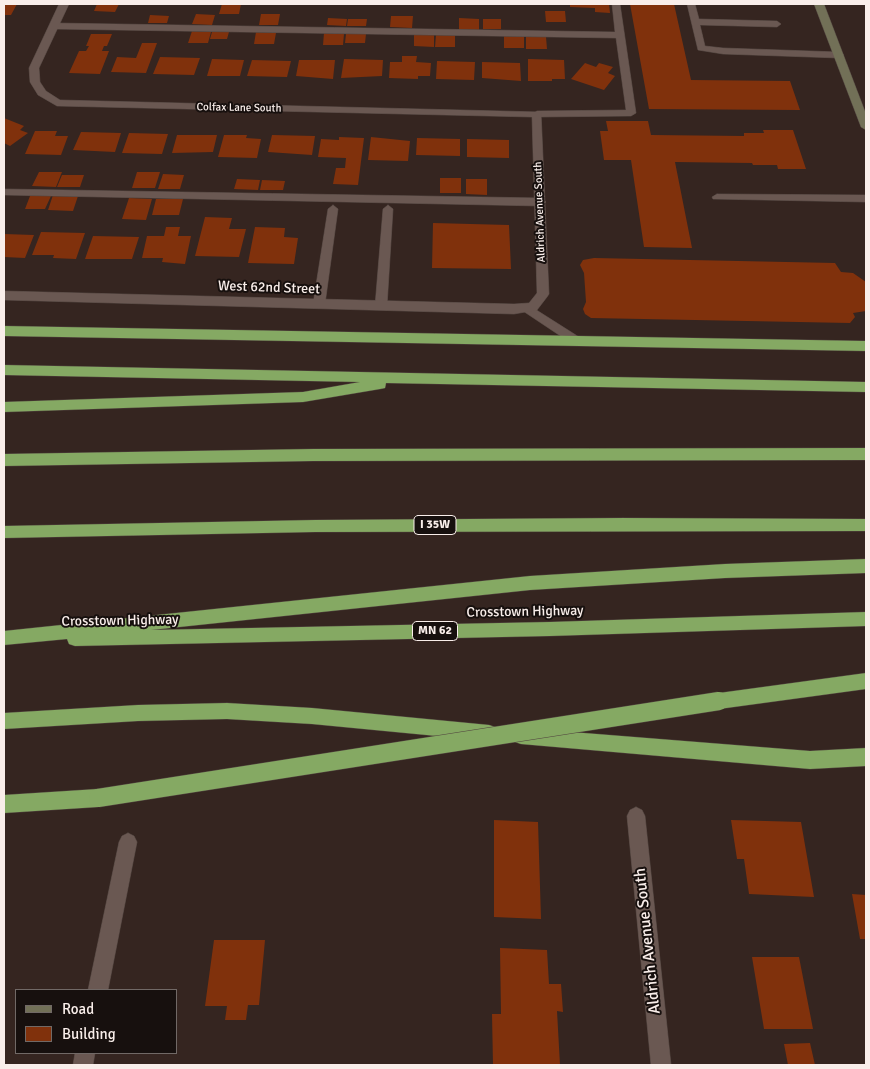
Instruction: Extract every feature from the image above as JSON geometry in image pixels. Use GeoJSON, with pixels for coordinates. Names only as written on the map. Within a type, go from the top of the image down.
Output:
{"type":"FeatureCollection","features":[{"type":"Feature","properties":{"kind":"highway"},"geometry":{"type":"LineString","coordinates":[[4,331],[866,346]]}},
{"type":"Feature","properties":{"kind":"highway"},"geometry":{"type":"LineString","coordinates":[[4,370],[866,387]]}},
{"type":"Feature","properties":{"kind":"highway"},"geometry":{"type":"LineString","coordinates":[[4,407],[304,397],[411,378]]}},
{"type":"Feature","properties":{"kind":"highway"},"geometry":{"type":"LineString","coordinates":[[4,460],[313,455],[866,454]]}},
{"type":"Feature","properties":{"kind":"highway","name":"I 35W"},"geometry":{"type":"LineString","coordinates":[[4,532],[324,526],[866,525]]}},
{"type":"Feature","properties":{"kind":"highway"},"geometry":{"type":"LineString","coordinates":[[4,639],[530,583],[725,571],[866,566]]}},
{"type":"Feature","properties":{"kind":"highway","name":"Crosstown Highway"},"geometry":{"type":"LineString","coordinates":[[4,639],[550,629],[866,619]]}},
{"type":"Feature","properties":{"kind":"highway"},"geometry":{"type":"LineString","coordinates":[[4,804],[98,798],[719,700],[866,681]]}},
{"type":"Feature","properties":{"kind":"highway"},"geometry":{"type":"LineString","coordinates":[[4,721],[138,713],[227,711],[312,716],[581,742],[810,760],[866,758]]}},
{"type":"Feature","properties":{"kind":"main road"},"geometry":{"type":"LineString","coordinates":[[819,4],[866,127]]}},
{"type":"Feature","properties":{"kind":"street","name":"Colfax Lane South"},"geometry":{"type":"LineString","coordinates":[[64,4],[34,68],[35,82],[42,93],[58,102],[84,105],[536,114]]}},
{"type":"Feature","properties":{"kind":"street","name":"Aldrich Avenue South"},"geometry":{"type":"LineString","coordinates":[[530,307],[543,294],[541,202],[536,114]]}},
{"type":"Feature","properties":{"kind":"street","name":"West 62nd Street"},"geometry":{"type":"LineString","coordinates":[[4,296],[514,309],[530,307]]}},
{"type":"Feature","properties":{"kind":"street","name":"Aldrich Avenue South"},"geometry":{"type":"LineString","coordinates":[[636,816],[661,1065]]}},
{"type":"Feature","properties":{"kind":"street"},"geometry":{"type":"LineString","coordinates":[[98,989],[128,842]]}},
{"type":"Feature","properties":{"kind":"lane"},"geometry":{"type":"LineString","coordinates":[[536,114],[631,113],[616,4]]}},
{"type":"Feature","properties":{"kind":"lane"},"geometry":{"type":"LineString","coordinates":[[691,4],[701,48],[723,51],[839,55]]}},
{"type":"Feature","properties":{"kind":"lane"},"geometry":{"type":"LineString","coordinates":[[695,22],[777,24]]}},
{"type":"Feature","properties":{"kind":"lane"},"geometry":{"type":"LineString","coordinates":[[54,26],[620,35]]}},
{"type":"Feature","properties":{"kind":"lane"},"geometry":{"type":"LineString","coordinates":[[4,192],[541,202]]}},
{"type":"Feature","properties":{"kind":"lane"},"geometry":{"type":"LineString","coordinates":[[717,198],[866,200]]}},
{"type":"Feature","properties":{"kind":"lane"},"geometry":{"type":"LineString","coordinates":[[319,304],[333,209]]}},
{"type":"Feature","properties":{"kind":"lane"},"geometry":{"type":"LineString","coordinates":[[381,306],[388,209]]}},
{"type":"Feature","properties":{"kind":"lane"},"geometry":{"type":"LineString","coordinates":[[530,307],[575,340]]}},
{"type":"Feature","properties":{"kind":"building"},"geometry":{"type":"Polygon","coordinates":[[[4,4],[17,4],[11,15],[4,15],[4,4]]]}},
{"type":"Feature","properties":{"kind":"building"},"geometry":{"type":"Polygon","coordinates":[[[97,4],[119,4],[115,12],[94,11],[97,4]]]}},
{"type":"Feature","properties":{"kind":"building"},"geometry":{"type":"Polygon","coordinates":[[[222,4],[241,4],[239,14],[219,14],[222,4]]]}},
{"type":"Feature","properties":{"kind":"building"},"geometry":{"type":"Polygon","coordinates":[[[570,4],[609,4],[610,13],[595,12],[595,8],[570,7],[570,4]]]}},
{"type":"Feature","properties":{"kind":"building"},"geometry":{"type":"Polygon","coordinates":[[[630,4],[674,4],[691,80],[790,81],[800,110],[649,109],[630,4]]]}},
{"type":"Feature","properties":{"kind":"building"},"geometry":{"type":"Polygon","coordinates":[[[545,11],[565,11],[566,22],[546,22],[545,11]]]}},
{"type":"Feature","properties":{"kind":"building"},"geometry":{"type":"Polygon","coordinates":[[[196,14],[215,15],[212,25],[192,24],[196,14]]]}},
{"type":"Feature","properties":{"kind":"building"},"geometry":{"type":"Polygon","coordinates":[[[261,14],[280,14],[278,25],[259,25],[261,14]]]}},
{"type":"Feature","properties":{"kind":"building"},"geometry":{"type":"Polygon","coordinates":[[[150,15],[169,16],[167,23],[148,23],[150,15]]]}},
{"type":"Feature","properties":{"kind":"building"},"geometry":{"type":"Polygon","coordinates":[[[391,16],[413,16],[412,28],[390,27],[391,16]]]}},
{"type":"Feature","properties":{"kind":"building"},"geometry":{"type":"Polygon","coordinates":[[[328,18],[347,19],[346,26],[327,25],[328,18]]]}},
{"type":"Feature","properties":{"kind":"building"},"geometry":{"type":"Polygon","coordinates":[[[459,18],[479,19],[479,30],[459,30],[459,18]]]}},
{"type":"Feature","properties":{"kind":"building"},"geometry":{"type":"Polygon","coordinates":[[[348,19],[367,19],[366,26],[347,26],[348,19]]]}},
{"type":"Feature","properties":{"kind":"building"},"geometry":{"type":"Polygon","coordinates":[[[483,19],[501,19],[501,29],[483,29],[483,19]]]}},
{"type":"Feature","properties":{"kind":"building"},"geometry":{"type":"Polygon","coordinates":[[[192,31],[211,32],[208,43],[188,43],[192,31]]]}},
{"type":"Feature","properties":{"kind":"building"},"geometry":{"type":"Polygon","coordinates":[[[212,32],[229,32],[227,39],[210,39],[212,32]]]}},
{"type":"Feature","properties":{"kind":"building"},"geometry":{"type":"Polygon","coordinates":[[[256,32],[276,33],[274,44],[254,44],[256,32]]]}},
{"type":"Feature","properties":{"kind":"building"},"geometry":{"type":"Polygon","coordinates":[[[324,33],[344,34],[343,45],[323,45],[324,33]]]}},
{"type":"Feature","properties":{"kind":"building"},"geometry":{"type":"Polygon","coordinates":[[[91,34],[112,34],[107,46],[104,46],[102,51],[109,51],[100,74],[69,73],[79,51],[86,51],[89,46],[86,46],[91,34]]]}},
{"type":"Feature","properties":{"kind":"building"},"geometry":{"type":"Polygon","coordinates":[[[346,34],[366,34],[365,43],[345,43],[346,34]]]}},
{"type":"Feature","properties":{"kind":"building"},"geometry":{"type":"Polygon","coordinates":[[[414,35],[434,35],[434,47],[414,46],[414,35]]]}},
{"type":"Feature","properties":{"kind":"building"},"geometry":{"type":"Polygon","coordinates":[[[436,35],[455,35],[455,47],[435,47],[436,35]]]}},
{"type":"Feature","properties":{"kind":"building"},"geometry":{"type":"Polygon","coordinates":[[[504,36],[524,36],[524,48],[504,48],[504,36]]]}},
{"type":"Feature","properties":{"kind":"building"},"geometry":{"type":"Polygon","coordinates":[[[526,37],[546,37],[547,49],[526,49],[526,37]]]}},
{"type":"Feature","properties":{"kind":"building"},"geometry":{"type":"Polygon","coordinates":[[[142,43],[157,43],[146,73],[111,72],[117,57],[136,58],[142,43]]]}},
{"type":"Feature","properties":{"kind":"building"},"geometry":{"type":"Polygon","coordinates":[[[402,56],[417,56],[416,62],[431,63],[430,76],[418,76],[418,79],[389,78],[390,62],[402,62],[402,56]]]}},
{"type":"Feature","properties":{"kind":"building"},"geometry":{"type":"Polygon","coordinates":[[[160,57],[200,58],[194,75],[153,74],[160,57]]]}},
{"type":"Feature","properties":{"kind":"building"},"geometry":{"type":"Polygon","coordinates":[[[212,59],[244,60],[240,76],[207,76],[212,59]]]}},
{"type":"Feature","properties":{"kind":"building"},"geometry":{"type":"Polygon","coordinates":[[[344,59],[383,60],[382,76],[341,78],[344,59]]]}},
{"type":"Feature","properties":{"kind":"building"},"geometry":{"type":"Polygon","coordinates":[[[528,59],[564,60],[565,79],[528,81],[528,59]]]}},
{"type":"Feature","properties":{"kind":"building"},"geometry":{"type":"Polygon","coordinates":[[[252,60],[291,61],[287,77],[247,76],[252,60]]]}},
{"type":"Feature","properties":{"kind":"building"},"geometry":{"type":"Polygon","coordinates":[[[299,60],[335,60],[333,79],[296,76],[299,60]]]}},
{"type":"Feature","properties":{"kind":"building"},"geometry":{"type":"Polygon","coordinates":[[[437,61],[475,62],[474,80],[436,79],[437,61]]]}},
{"type":"Feature","properties":{"kind":"building"},"geometry":{"type":"Polygon","coordinates":[[[482,62],[520,63],[521,81],[482,78],[482,62]]]}},
{"type":"Feature","properties":{"kind":"building"},"geometry":{"type":"Polygon","coordinates":[[[585,63],[596,67],[599,63],[613,67],[608,73],[615,76],[604,90],[571,79],[585,63]]]}},
{"type":"Feature","properties":{"kind":"building"},"geometry":{"type":"Polygon","coordinates":[[[4,118],[24,126],[20,130],[28,133],[10,146],[4,143],[4,118]]]}},
{"type":"Feature","properties":{"kind":"building"},"geometry":{"type":"Polygon","coordinates":[[[606,121],[648,121],[651,135],[744,136],[744,133],[764,133],[763,130],[793,130],[806,169],[778,169],[777,165],[753,165],[752,163],[675,162],[692,248],[644,247],[631,160],[604,160],[600,131],[608,131],[606,121]]]}},
{"type":"Feature","properties":{"kind":"building"},"geometry":{"type":"Polygon","coordinates":[[[35,131],[57,131],[55,136],[68,136],[61,155],[25,154],[35,131]]]}},
{"type":"Feature","properties":{"kind":"building"},"geometry":{"type":"Polygon","coordinates":[[[81,132],[121,133],[115,152],[73,150],[81,132]]]}},
{"type":"Feature","properties":{"kind":"building"},"geometry":{"type":"Polygon","coordinates":[[[129,133],[168,134],[162,154],[122,153],[129,133]]]}},
{"type":"Feature","properties":{"kind":"building"},"geometry":{"type":"Polygon","coordinates":[[[177,135],[217,135],[213,152],[172,153],[177,135]]]}},
{"type":"Feature","properties":{"kind":"building"},"geometry":{"type":"Polygon","coordinates":[[[224,135],[247,135],[246,138],[261,139],[257,158],[218,157],[224,135]]]}},
{"type":"Feature","properties":{"kind":"building"},"geometry":{"type":"Polygon","coordinates":[[[272,135],[315,136],[312,155],[268,152],[272,135]]]}},
{"type":"Feature","properties":{"kind":"building"},"geometry":{"type":"Polygon","coordinates":[[[339,137],[364,138],[358,185],[333,184],[336,168],[345,168],[346,158],[318,157],[321,139],[339,140],[339,137]]]}},
{"type":"Feature","properties":{"kind":"building"},"geometry":{"type":"Polygon","coordinates":[[[371,137],[410,141],[408,161],[368,160],[371,137]]]}},
{"type":"Feature","properties":{"kind":"building"},"geometry":{"type":"Polygon","coordinates":[[[417,138],[460,139],[460,156],[416,155],[417,138]]]}},
{"type":"Feature","properties":{"kind":"building"},"geometry":{"type":"Polygon","coordinates":[[[467,139],[509,140],[509,158],[467,157],[467,139]]]}},
{"type":"Feature","properties":{"kind":"building"},"geometry":{"type":"Polygon","coordinates":[[[39,172],[62,172],[56,187],[32,186],[39,172]]]}},
{"type":"Feature","properties":{"kind":"building"},"geometry":{"type":"Polygon","coordinates":[[[137,172],[160,172],[155,188],[132,188],[137,172]]]}},
{"type":"Feature","properties":{"kind":"building"},"geometry":{"type":"Polygon","coordinates":[[[163,174],[184,175],[180,189],[158,189],[163,174]]]}},
{"type":"Feature","properties":{"kind":"building"},"geometry":{"type":"Polygon","coordinates":[[[62,175],[84,175],[80,187],[57,187],[62,175]]]}},
{"type":"Feature","properties":{"kind":"building"},"geometry":{"type":"Polygon","coordinates":[[[440,178],[461,178],[461,193],[440,193],[440,178]]]}},
{"type":"Feature","properties":{"kind":"building"},"geometry":{"type":"Polygon","coordinates":[[[237,179],[260,180],[258,190],[234,189],[237,179]]]}},
{"type":"Feature","properties":{"kind":"building"},"geometry":{"type":"Polygon","coordinates":[[[466,179],[487,179],[487,195],[466,194],[466,179]]]}},
{"type":"Feature","properties":{"kind":"building"},"geometry":{"type":"Polygon","coordinates":[[[262,180],[285,181],[283,190],[260,190],[262,180]]]}},
{"type":"Feature","properties":{"kind":"building"},"geometry":{"type":"Polygon","coordinates":[[[53,195],[78,196],[73,211],[48,210],[53,195]]]}},
{"type":"Feature","properties":{"kind":"building"},"geometry":{"type":"Polygon","coordinates":[[[30,196],[51,196],[45,209],[25,209],[30,196]]]}},
{"type":"Feature","properties":{"kind":"building"},"geometry":{"type":"Polygon","coordinates":[[[129,198],[152,199],[146,220],[122,219],[129,198]]]}},
{"type":"Feature","properties":{"kind":"building"},"geometry":{"type":"Polygon","coordinates":[[[156,199],[183,199],[179,215],[152,215],[156,199]]]}},
{"type":"Feature","properties":{"kind":"building"},"geometry":{"type":"Polygon","coordinates":[[[205,217],[232,218],[229,229],[246,229],[239,257],[195,256],[205,217]]]}},
{"type":"Feature","properties":{"kind":"building"},"geometry":{"type":"Polygon","coordinates":[[[433,223],[509,225],[511,269],[432,268],[433,223]]]}},
{"type":"Feature","properties":{"kind":"building"},"geometry":{"type":"Polygon","coordinates":[[[166,227],[180,227],[178,236],[191,236],[185,264],[162,262],[163,258],[142,258],[147,236],[164,236],[166,227]]]}},
{"type":"Feature","properties":{"kind":"building"},"geometry":{"type":"Polygon","coordinates":[[[255,227],[285,228],[284,237],[298,238],[294,264],[248,263],[255,227]]]}},
{"type":"Feature","properties":{"kind":"building"},"geometry":{"type":"Polygon","coordinates":[[[41,232],[85,233],[76,259],[53,258],[54,255],[32,255],[41,232]]]}},
{"type":"Feature","properties":{"kind":"building"},"geometry":{"type":"Polygon","coordinates":[[[4,234],[34,235],[25,258],[4,257],[4,234]]]}},
{"type":"Feature","properties":{"kind":"building"},"geometry":{"type":"Polygon","coordinates":[[[93,236],[139,237],[132,259],[85,259],[93,236]]]}},
{"type":"Feature","properties":{"kind":"building"},"geometry":{"type":"Polygon","coordinates":[[[594,258],[835,263],[841,272],[853,273],[866,282],[866,311],[853,313],[855,317],[850,323],[591,318],[585,314],[583,309],[586,302],[584,273],[580,265],[583,260],[594,258]]]}},
{"type":"Feature","properties":{"kind":"building"},"geometry":{"type":"Polygon","coordinates":[[[494,820],[538,822],[541,919],[494,917],[494,820]]]}},
{"type":"Feature","properties":{"kind":"building"},"geometry":{"type":"Polygon","coordinates":[[[731,820],[801,822],[814,897],[749,894],[744,859],[737,859],[731,820]]]}},
{"type":"Feature","properties":{"kind":"building"},"geometry":{"type":"Polygon","coordinates":[[[852,894],[866,895],[866,939],[860,939],[852,894]]]}},
{"type":"Feature","properties":{"kind":"building"},"geometry":{"type":"Polygon","coordinates":[[[214,940],[265,940],[259,1005],[248,1005],[246,1020],[225,1020],[227,1006],[205,1006],[214,940]]]}},
{"type":"Feature","properties":{"kind":"building"},"geometry":{"type":"Polygon","coordinates":[[[500,948],[547,950],[549,984],[561,984],[563,1012],[557,1011],[560,1065],[493,1065],[492,1014],[501,1014],[500,948]]]}},
{"type":"Feature","properties":{"kind":"building"},"geometry":{"type":"Polygon","coordinates":[[[752,957],[799,957],[813,1029],[764,1029],[752,957]]]}},
{"type":"Feature","properties":{"kind":"building"},"geometry":{"type":"Polygon","coordinates":[[[810,1043],[815,1065],[788,1065],[784,1044],[810,1043]]]}}]}
